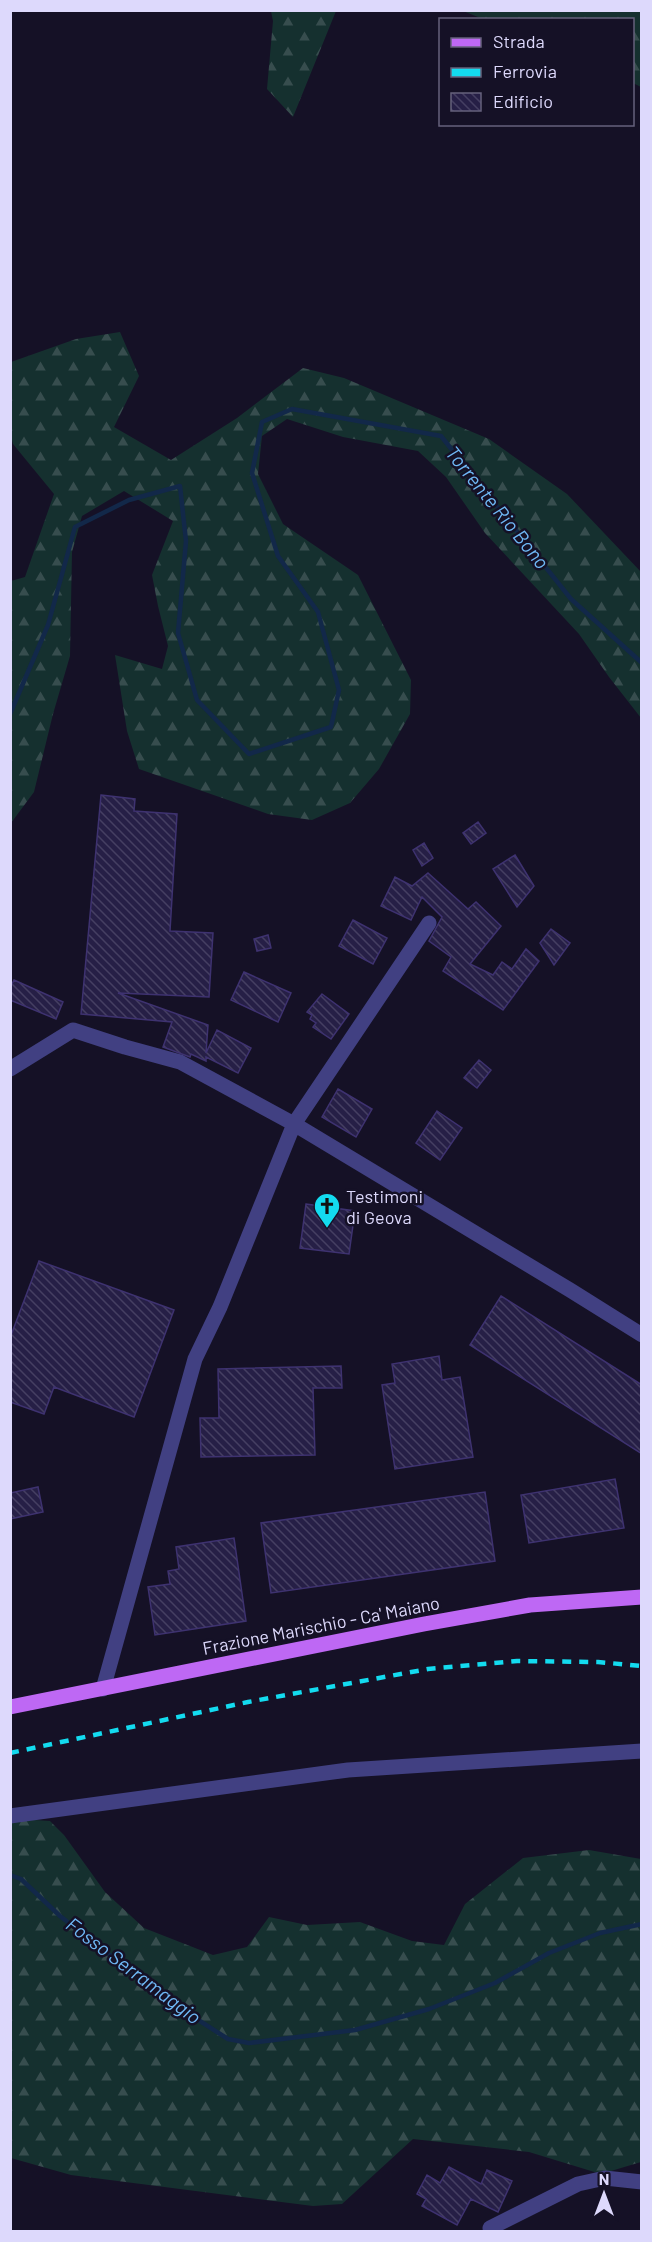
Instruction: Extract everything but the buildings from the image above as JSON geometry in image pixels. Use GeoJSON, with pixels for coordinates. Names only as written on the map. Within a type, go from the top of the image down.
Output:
{"type":"FeatureCollection","features":[{"type":"Feature","properties":{"kind":"main road","name":"Frazione Marischio - Ca' Maiano"},"geometry":{"type":"LineString","coordinates":[[10,1707],[413,1626],[531,1605],[642,1597]]}},
{"type":"Feature","properties":{"kind":"street"},"geometry":{"type":"LineString","coordinates":[[103,1689],[195,1359],[220,1307],[294,1124],[429,923]]}},
{"type":"Feature","properties":{"kind":"street"},"geometry":{"type":"LineString","coordinates":[[10,1069],[73,1030],[180,1062],[294,1124],[642,1335]]}},
{"type":"Feature","properties":{"kind":"street"},"geometry":{"type":"LineString","coordinates":[[10,1816],[348,1770],[642,1750]]}},
{"type":"Feature","properties":{"kind":"street"},"geometry":{"type":"LineString","coordinates":[[490,2228],[578,2184],[605,2178],[642,2181]]}},
{"type":"Feature","properties":{"kind":"green space"},"geometry":{"type":"Polygon","coordinates":[[[271,11],[336,11],[293,117],[267,89],[273,21],[271,11]]]}},
{"type":"Feature","properties":{"kind":"green space"},"geometry":{"type":"Polygon","coordinates":[[[463,11],[641,11],[641,87],[634,84],[634,18],[480,18],[463,11]]]}},
{"type":"Feature","properties":{"kind":"green space"},"geometry":{"type":"Polygon","coordinates":[[[120,332],[139,376],[114,427],[171,460],[237,418],[303,368],[344,378],[489,439],[567,494],[641,572],[641,718],[579,634],[485,533],[446,477],[418,451],[343,437],[287,419],[262,436],[258,474],[283,524],[358,575],[411,680],[410,714],[379,769],[350,803],[312,820],[268,814],[139,769],[127,731],[115,655],[162,669],[168,646],[152,575],[173,521],[124,491],[82,516],[72,552],[70,656],[34,792],[11,823],[11,581],[25,577],[54,494],[13,444],[10,432],[11,362],[76,339],[120,332]]]}},
{"type":"Feature","properties":{"kind":"green space"},"geometry":{"type":"Polygon","coordinates":[[[19,1819],[50,1821],[64,1835],[105,1892],[144,1928],[213,1955],[247,1947],[269,1917],[307,1925],[360,1922],[412,1941],[444,1945],[465,1904],[523,1858],[589,1850],[641,1859],[641,2162],[601,2174],[529,2152],[413,2139],[342,2204],[313,2206],[71,2175],[11,2158],[11,1821],[19,1819]]]}},
{"type":"Feature","properties":{"kind":"waterway","name":"Torrente Rio Bono"},"geometry":{"type":"LineString","coordinates":[[10,714],[48,625],[75,527],[129,500],[180,486],[186,541],[178,633],[197,700],[249,754],[331,727],[339,690],[318,612],[278,556],[252,473],[262,422],[292,409],[441,436],[571,599],[642,663]]}},
{"type":"Feature","properties":{"kind":"waterway","name":"Fosso Serramaggio"},"geometry":{"type":"LineString","coordinates":[[10,1875],[21,1879],[60,1916],[167,2000],[228,2039],[249,2043],[355,2030],[429,2009],[495,1983],[549,1953],[600,1933],[642,1924]]}},
{"type":"Feature","properties":{"kind":"railway"},"geometry":{"type":"LineString","coordinates":[[10,1753],[248,1702],[428,1669],[517,1661],[598,1662],[642,1666]]}},
{"type":"Feature","properties":{"kind":"place","name":"Testimoni di Geova"},"geometry":{"type":"Point","coordinates":[327,1229]}}]}
